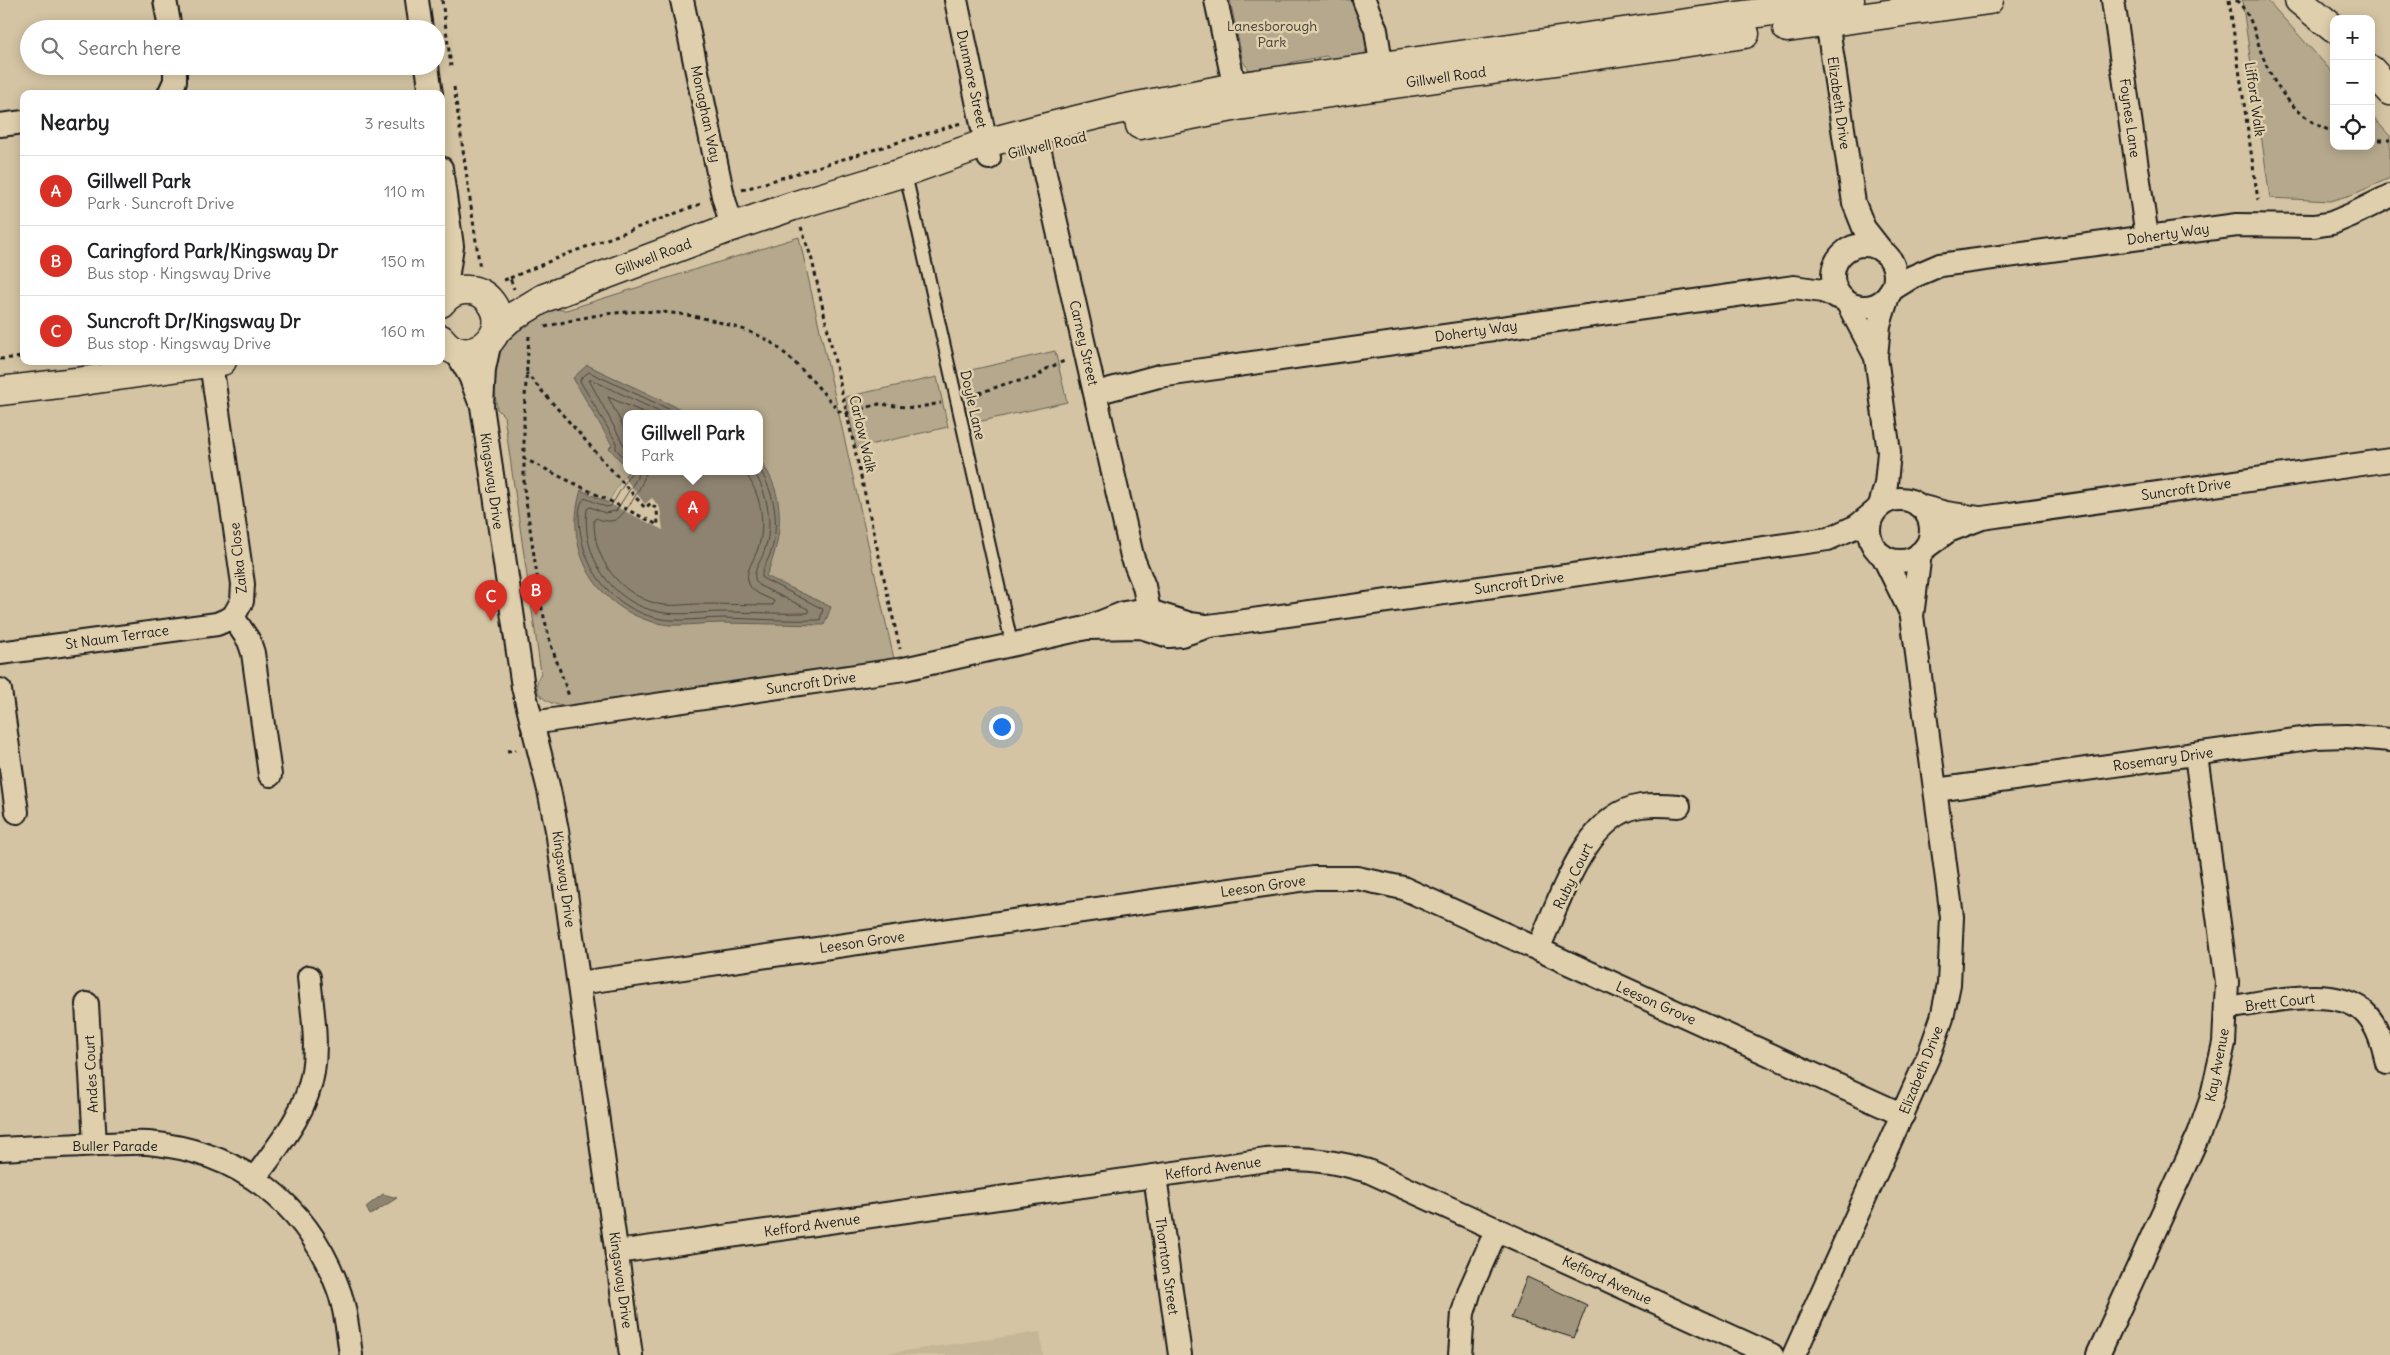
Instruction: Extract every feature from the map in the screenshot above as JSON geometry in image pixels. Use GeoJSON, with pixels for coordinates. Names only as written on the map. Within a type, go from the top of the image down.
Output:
{"type":"FeatureCollection","features":[{"type":"Feature","properties":{"kind":"street"},"geometry":{"type":"LineString","coordinates":[[166,0],[169,20]]}},
{"type":"Feature","properties":{"kind":"street"},"geometry":{"type":"LineString","coordinates":[[417,0],[420,20]]}},
{"type":"Feature","properties":{"kind":"street","name":"Monaghan Way"},"geometry":{"type":"LineString","coordinates":[[682,0],[723,196],[732,227]]}},
{"type":"Feature","properties":{"kind":"street","name":"Dunmore Street"},"geometry":{"type":"LineString","coordinates":[[956,0],[987,150]]}},
{"type":"Feature","properties":{"kind":"street"},"geometry":{"type":"LineString","coordinates":[[1216,0],[1237,97]]}},
{"type":"Feature","properties":{"kind":"street"},"geometry":{"type":"LineString","coordinates":[[1364,0],[1376,30],[1383,76]]}},
{"type":"Feature","properties":{"kind":"street","name":"Gillwell Road"},"geometry":{"type":"LineString","coordinates":[[508,298],[905,172],[1037,138],[1237,97],[1834,9],[1989,0]]}},
{"type":"Feature","properties":{"kind":"street","name":"Foynes Lane"},"geometry":{"type":"LineString","coordinates":[[2113,0],[2147,237]]}},
{"type":"Feature","properties":{"kind":"street"},"geometry":{"type":"LineString","coordinates":[[2298,0],[2330,27]]}},
{"type":"Feature","properties":{"kind":"street"},"geometry":{"type":"LineString","coordinates":[[2312,0],[2330,25]]}},
{"type":"Feature","properties":{"kind":"street","name":"Elizabeth Drive"},"geometry":{"type":"LineString","coordinates":[[1834,9],[1854,203],[1851,230],[1841,255]]}},
{"type":"Feature","properties":{"kind":"street"},"geometry":{"type":"LineString","coordinates":[[2375,74],[2390,91]]}},
{"type":"Feature","properties":{"kind":"street"},"geometry":{"type":"LineString","coordinates":[[171,90],[175,75]]}},
{"type":"Feature","properties":{"kind":"street"},"geometry":{"type":"LineString","coordinates":[[428,75],[430,90]]}},
{"type":"Feature","properties":{"kind":"street"},"geometry":{"type":"LineString","coordinates":[[0,125],[20,122]]}},
{"type":"Feature","properties":{"kind":"street","name":"Carney Street"},"geometry":{"type":"LineString","coordinates":[[1037,138],[1132,556],[1144,586],[1142,616]]}},
{"type":"Feature","properties":{"kind":"street"},"geometry":{"type":"LineString","coordinates":[[445,196],[452,246],[445,284]]}},
{"type":"Feature","properties":{"kind":"street","name":"Doherty Way"},"geometry":{"type":"LineString","coordinates":[[1889,293],[1912,277],[1940,265],[2237,225],[2314,226],[2351,216],[2390,196]]}},
{"type":"Feature","properties":{"kind":"street","name":"Elizabeth Drive"},"geometry":{"type":"LineString","coordinates":[[1854,203],[1864,228],[1883,252]]}},
{"type":"Feature","properties":{"kind":"street"},"geometry":{"type":"LineString","coordinates":[[1876,357],[1845,301],[1836,290],[1833,279],[1834,267],[1841,255],[1857,245],[1874,246],[1883,252],[1894,271],[1880,325],[1876,357],[1889,452],[1886,484],[1869,533],[1880,553],[1902,560],[1922,550],[1931,530],[1926,513],[1916,504],[1901,483],[1889,452]]}},
{"type":"Feature","properties":{"kind":"street"},"geometry":{"type":"LineString","coordinates":[[452,246],[467,276],[508,298]]}},
{"type":"Feature","properties":{"kind":"street","name":"Doherty Way"},"geometry":{"type":"LineString","coordinates":[[1883,252],[1906,260],[1940,265]]}},
{"type":"Feature","properties":{"kind":"street","name":"Doherty Way"},"geometry":{"type":"LineString","coordinates":[[1794,287],[1818,274],[1841,255]]}},
{"type":"Feature","properties":{"kind":"street","name":"Doherty Way"},"geometry":{"type":"LineString","coordinates":[[1094,385],[1134,374],[1159,376],[1794,287],[1822,291],[1845,301]]}},
{"type":"Feature","properties":{"kind":"street"},"geometry":{"type":"LineString","coordinates":[[445,299],[461,290],[508,298]]}},
{"type":"Feature","properties":{"kind":"street"},"geometry":{"type":"LineString","coordinates":[[1845,301],[1856,306],[1873,306],[1889,293]]}},
{"type":"Feature","properties":{"kind":"street"},"geometry":{"type":"LineString","coordinates":[[445,343],[474,351],[493,336],[496,313],[508,298]]}},
{"type":"Feature","properties":{"kind":"street","name":"Kingsway Drive"},"geometry":{"type":"LineString","coordinates":[[493,336],[484,369],[482,406],[517,654],[557,830],[618,1252],[631,1355]]}},
{"type":"Feature","properties":{"kind":"street","name":"Kingsway Drive"},"geometry":{"type":"LineString","coordinates":[[445,343],[470,376],[482,406]]}},
{"type":"Feature","properties":{"kind":"street"},"geometry":{"type":"LineString","coordinates":[[0,391],[195,365]]}},
{"type":"Feature","properties":{"kind":"street","name":"Zaika Close"},"geometry":{"type":"LineString","coordinates":[[216,365],[243,584],[242,601],[233,617]]}},
{"type":"Feature","properties":{"kind":"street","name":"Suncroft Drive"},"geometry":{"type":"LineString","coordinates":[[1922,550],[1948,531],[1982,518],[2390,460]]}},
{"type":"Feature","properties":{"kind":"street"},"geometry":{"type":"LineString","coordinates":[[1877,510],[1896,499],[1916,504]]}},
{"type":"Feature","properties":{"kind":"street","name":"Suncroft Drive"},"geometry":{"type":"LineString","coordinates":[[1916,504],[1946,513],[1982,518]]}},
{"type":"Feature","properties":{"kind":"street","name":"Suncroft Drive"},"geometry":{"type":"LineString","coordinates":[[532,723],[904,669],[1086,628],[1124,613],[1210,626],[1828,540],[1857,526],[1877,510]]}},
{"type":"Feature","properties":{"kind":"street","name":"Suncroft Drive"},"geometry":{"type":"LineString","coordinates":[[1828,540],[1880,553]]}},
{"type":"Feature","properties":{"kind":"street","name":"Elizabeth Drive"},"geometry":{"type":"LineString","coordinates":[[1794,1355],[1929,1055],[1942,1018],[1948,984],[1952,917],[1912,616],[1922,550]]}},
{"type":"Feature","properties":{"kind":"street","name":"Elizabeth Drive"},"geometry":{"type":"LineString","coordinates":[[1880,553],[1912,616]]}},
{"type":"Feature","properties":{"kind":"street"},"geometry":{"type":"LineString","coordinates":[[233,617],[249,641],[253,653],[270,775]]}},
{"type":"Feature","properties":{"kind":"street","name":"St Naum Terrace"},"geometry":{"type":"LineString","coordinates":[[0,653],[217,624],[233,617]]}},
{"type":"Feature","properties":{"kind":"street"},"geometry":{"type":"LineString","coordinates":[[0,690],[17,812]]}},
{"type":"Feature","properties":{"kind":"street","name":"Rosemary Drive"},"geometry":{"type":"LineString","coordinates":[[1936,790],[2316,737],[2346,736],[2390,740]]}},
{"type":"Feature","properties":{"kind":"street","name":"Kay Avenue"},"geometry":{"type":"LineString","coordinates":[[2098,1355],[2199,1134],[2218,1073],[2224,1043],[2226,1008],[2224,947],[2196,755]]}},
{"type":"Feature","properties":{"kind":"street","name":"Ruby Court"},"geometry":{"type":"LineString","coordinates":[[1538,949],[1577,862],[1599,828],[1613,817],[1640,806],[1680,806]]}},
{"type":"Feature","properties":{"kind":"street","name":"Leeson Grove"},"geometry":{"type":"LineString","coordinates":[[579,983],[1336,877],[1380,881],[1402,888],[1903,1115]]}},
{"type":"Feature","properties":{"kind":"street"},"geometry":{"type":"LineString","coordinates":[[255,1178],[287,1133],[309,1090],[313,1073],[315,1040],[309,977]]}},
{"type":"Feature","properties":{"kind":"street","name":"Brett Court"},"geometry":{"type":"LineString","coordinates":[[2226,1008],[2317,996],[2335,997],[2351,1003],[2366,1013],[2377,1030],[2387,1063]]}},
{"type":"Feature","properties":{"kind":"street","name":"Andes Court"},"geometry":{"type":"LineString","coordinates":[[87,1004],[95,1144]]}},
{"type":"Feature","properties":{"kind":"street","name":"Buller Parade"},"geometry":{"type":"LineString","coordinates":[[0,1149],[146,1143],[172,1146],[216,1158],[255,1178],[282,1200],[302,1221],[318,1244],[339,1290],[351,1355]]}},
{"type":"Feature","properties":{"kind":"street","name":"Kefford Avenue"},"geometry":{"type":"LineString","coordinates":[[618,1252],[1286,1158],[1333,1162],[1368,1171],[1772,1355]]}},
{"type":"Feature","properties":{"kind":"street","name":"Thornton Street"},"geometry":{"type":"LineString","coordinates":[[1155,1176],[1180,1355]]}},
{"type":"Feature","properties":{"kind":"street"},"geometry":{"type":"LineString","coordinates":[[1460,1355],[1463,1314],[1470,1290],[1497,1230]]}},
{"type":"Feature","properties":{"kind":"lane","name":"Doyle Lane"},"geometry":{"type":"LineString","coordinates":[[905,172],[1012,645]]}},
{"type":"Feature","properties":{"kind":"path"},"geometry":{"type":"LineString","coordinates":[[442,0],[445,20]]}},
{"type":"Feature","properties":{"kind":"path","name":"Lifford Walk"},"geometry":{"type":"LineString","coordinates":[[2230,0],[2258,200]]}},
{"type":"Feature","properties":{"kind":"path"},"geometry":{"type":"LineString","coordinates":[[2236,0],[2250,16],[2264,62],[2283,92],[2310,120],[2330,130]]}},
{"type":"Feature","properties":{"kind":"path"},"geometry":{"type":"LineString","coordinates":[[445,22],[451,67]]}},
{"type":"Feature","properties":{"kind":"path"},"geometry":{"type":"LineString","coordinates":[[454,86],[480,271],[508,298],[590,315],[662,311],[711,320],[756,334],[770,342],[839,411],[847,413]]}},
{"type":"Feature","properties":{"kind":"path"},"geometry":{"type":"LineString","coordinates":[[2375,140],[2390,140]]}},
{"type":"Feature","properties":{"kind":"path","name":"Carlow Walk"},"geometry":{"type":"LineString","coordinates":[[793,206],[812,260],[904,669]]}},
{"type":"Feature","properties":{"kind":"path"},"geometry":{"type":"LineString","coordinates":[[508,298],[526,372],[522,458],[524,488],[542,609],[551,645],[571,700],[573,717]]}},
{"type":"Feature","properties":{"kind":"path"},"geometry":{"type":"LineString","coordinates":[[0,358],[20,357]]}},
{"type":"Feature","properties":{"kind":"path"},"geometry":{"type":"LineString","coordinates":[[522,458],[658,525],[657,510],[651,503],[645,508],[526,372]]}},
{"type":"Feature","properties":{"kind":"path"},"geometry":{"type":"LineString","coordinates":[[507,751],[538,746]]}},
{"type":"Feature","properties":{"kind":"shaded area"},"geometry":{"type":"Polygon","coordinates":[[[1040,1332],[1043,1355],[875,1355],[1040,1332]]]}},
{"type":"Feature","properties":{"kind":"green space","name":"Lanesborough Park"},"geometry":{"type":"Polygon","coordinates":[[[1230,0],[1354,0],[1366,29],[1366,51],[1362,58],[1342,62],[1326,56],[1293,62],[1282,67],[1252,73],[1243,62],[1230,0]]]}},
{"type":"Feature","properties":{"kind":"green space"},"geometry":{"type":"Polygon","coordinates":[[[2242,0],[2267,0],[2330,70],[2330,150],[2375,150],[2375,119],[2390,136],[2390,178],[2354,194],[2330,201],[2270,198],[2242,0]]]}},
{"type":"Feature","properties":{"kind":"green space"},"geometry":{"type":"Polygon","coordinates":[[[799,237],[894,659],[568,706],[554,704],[542,697],[537,687],[541,673],[504,416],[497,409],[493,380],[500,348],[509,335],[551,309],[566,310],[799,237]]]}},
{"type":"Feature","properties":{"kind":"green space"},"geometry":{"type":"Polygon","coordinates":[[[1055,351],[1067,402],[973,423],[962,372],[1055,351]]]}},
{"type":"Feature","properties":{"kind":"green space"},"geometry":{"type":"Polygon","coordinates":[[[937,377],[948,427],[856,448],[845,397],[937,377]]]}},
{"type":"Feature","properties":{"kind":"water"},"geometry":{"type":"Polygon","coordinates":[[[587,365],[683,410],[623,410],[623,464],[609,448],[612,445],[573,378],[587,365]]]}},
{"type":"Feature","properties":{"kind":"water"},"geometry":{"type":"Polygon","coordinates":[[[763,465],[774,487],[778,501],[779,516],[779,532],[776,547],[766,576],[831,607],[824,625],[722,623],[669,625],[643,619],[631,613],[609,598],[592,579],[579,548],[576,519],[581,490],[608,503],[626,475],[763,475],[763,465]]]}},
{"type":"Feature","properties":{"kind":"water"},"geometry":{"type":"Polygon","coordinates":[[[383,1194],[397,1198],[370,1215],[366,1207],[383,1194]]]}},
{"type":"Feature","properties":{"kind":"pier"},"geometry":{"type":"Polygon","coordinates":[[[624,477],[645,504],[652,498],[660,508],[663,530],[608,503],[624,477]]]}},
{"type":"Feature","properties":{"kind":"building"},"geometry":{"type":"Polygon","coordinates":[[[1527,1277],[1587,1305],[1574,1338],[1511,1318],[1527,1277]]]}},
{"type":"Feature","properties":{"kind":"place","name":"Gillwell Park"},"geometry":{"type":"Point","coordinates":[693,532]}},
{"type":"Feature","properties":{"kind":"place","name":"Caringford Park/Kingsway Dr"},"geometry":{"type":"Point","coordinates":[536,615]}},
{"type":"Feature","properties":{"kind":"place","name":"Suncroft Dr/Kingsway Dr"},"geometry":{"type":"Point","coordinates":[491,621]}}]}
